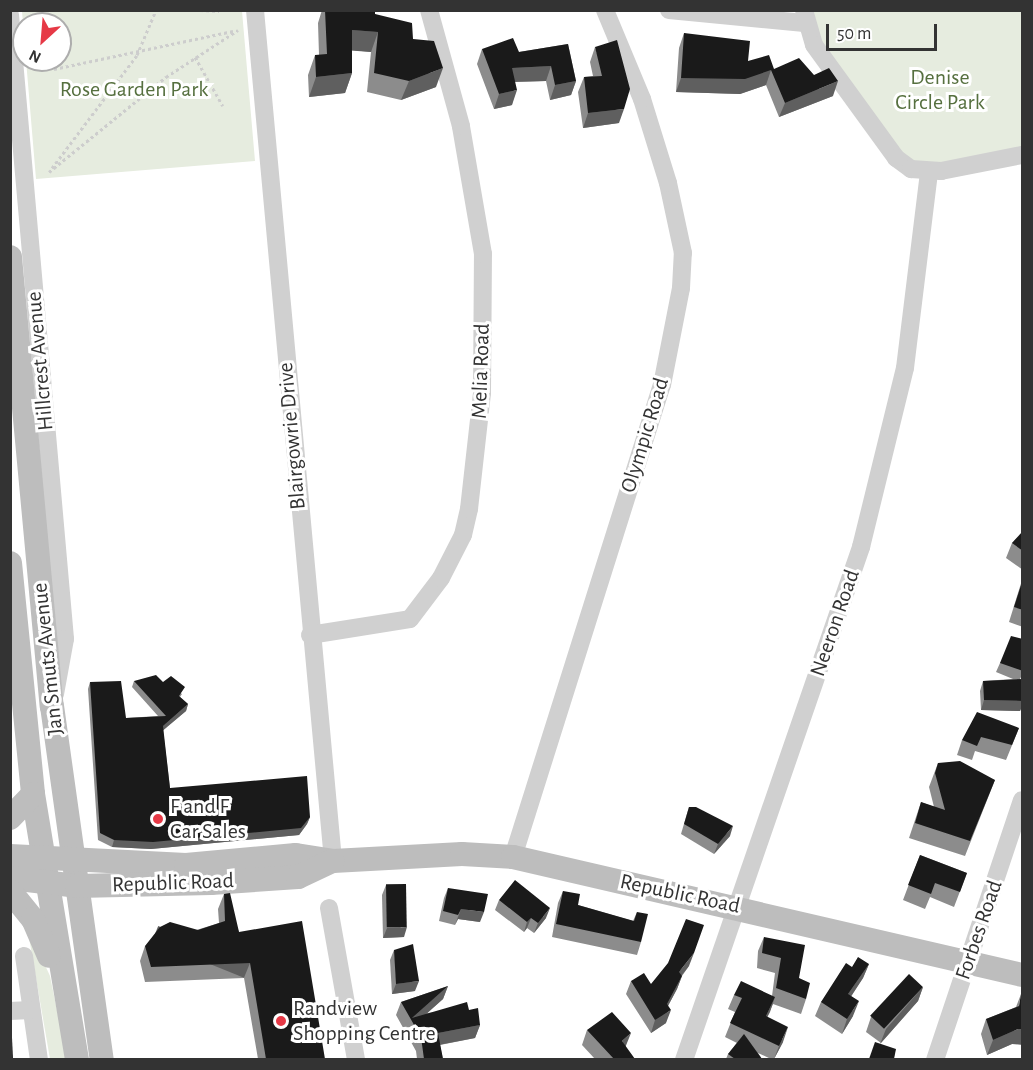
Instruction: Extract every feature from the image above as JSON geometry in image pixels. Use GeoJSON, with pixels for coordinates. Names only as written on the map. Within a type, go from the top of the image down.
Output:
{"type":"FeatureCollection","features":[{"type":"Feature","properties":{"kind":"main road","name":"Jan Smuts Avenue"},"geometry":{"type":"LineString","coordinates":[[10,257],[52,706],[72,861],[102,1059]]}},
{"type":"Feature","properties":{"kind":"main road","name":"Jan Smuts Avenue"},"geometry":{"type":"LineString","coordinates":[[10,563],[33,794],[46,885],[77,1059]]}},
{"type":"Feature","properties":{"kind":"main road"},"geometry":{"type":"LineString","coordinates":[[10,818],[33,794]]}},
{"type":"Feature","properties":{"kind":"main road","name":"Republic Road"},"geometry":{"type":"LineString","coordinates":[[10,856],[72,861],[186,865],[296,855],[333,861],[462,854],[513,857],[739,907],[1023,975]]}},
{"type":"Feature","properties":{"kind":"main road","name":"Republic Road"},"geometry":{"type":"LineString","coordinates":[[10,878],[46,885],[77,886],[298,877],[333,861]]}},
{"type":"Feature","properties":{"kind":"main road"},"geometry":{"type":"LineString","coordinates":[[10,891],[33,919],[68,1006]]}},
{"type":"Feature","properties":{"kind":"street","name":"Blairgowrie Drive"},"geometry":{"type":"LineString","coordinates":[[255,10],[310,635],[333,861]]}},
{"type":"Feature","properties":{"kind":"street","name":"Melia Road"},"geometry":{"type":"LineString","coordinates":[[310,635],[410,619],[441,578],[463,535],[469,508],[482,393],[483,254],[461,126],[429,10]]}},
{"type":"Feature","properties":{"kind":"street","name":"Olympic Road"},"geometry":{"type":"LineString","coordinates":[[513,857],[662,385],[681,288],[682,253],[668,183],[642,99],[605,10]]}},
{"type":"Feature","properties":{"kind":"street"},"geometry":{"type":"LineString","coordinates":[[669,10],[804,16],[814,45],[896,158],[929,172],[1023,155]]}},
{"type":"Feature","properties":{"kind":"street","name":"Hillcrest Avenue"},"geometry":{"type":"LineString","coordinates":[[10,15],[65,639],[52,706]]}},
{"type":"Feature","properties":{"kind":"street","name":"Neeron Road"},"geometry":{"type":"LineString","coordinates":[[684,1059],[739,907],[881,476],[907,356],[929,172]]}},
{"type":"Feature","properties":{"kind":"street","name":"Forbes Road"},"geometry":{"type":"LineString","coordinates":[[935,1059],[1023,800]]}},
{"type":"Feature","properties":{"kind":"street"},"geometry":{"type":"LineString","coordinates":[[329,908],[356,1059]]}},
{"type":"Feature","properties":{"kind":"street"},"geometry":{"type":"LineString","coordinates":[[24,956],[30,1010],[39,1059]]}},
{"type":"Feature","properties":{"kind":"street"},"geometry":{"type":"LineString","coordinates":[[10,1011],[30,1010]]}},
{"type":"Feature","properties":{"kind":"path"},"geometry":{"type":"LineString","coordinates":[[72,66],[137,55],[238,30],[195,57],[49,172],[137,55],[156,10]]}},
{"type":"Feature","properties":{"kind":"path"},"geometry":{"type":"LineString","coordinates":[[200,10],[219,11]]}},
{"type":"Feature","properties":{"kind":"path"},"geometry":{"type":"LineString","coordinates":[[195,57],[223,106]]}},
{"type":"Feature","properties":{"kind":"green space","name":"Rose Garden Park"},"geometry":{"type":"Polygon","coordinates":[[[242,11],[255,161],[36,179],[27,72],[72,72],[72,12],[22,12],[242,11]]]}},
{"type":"Feature","properties":{"kind":"green space","name":"Denise Circle Park"},"geometry":{"type":"Polygon","coordinates":[[[799,11],[1022,11],[1022,149],[911,169],[799,11]]]}},
{"type":"Feature","properties":{"kind":"green space"},"geometry":{"type":"Polygon","coordinates":[[[27,926],[50,976],[67,1059],[50,1059],[27,926]]]}},
{"type":"Feature","properties":{"kind":"building"},"geometry":{"type":"Polygon","coordinates":[[[325,10],[375,10],[375,14],[412,23],[413,39],[434,41],[443,68],[409,81],[374,73],[378,32],[352,30],[352,73],[316,77],[315,55],[327,54],[325,10]]]}},
{"type":"Feature","properties":{"kind":"building"},"geometry":{"type":"Polygon","coordinates":[[[684,33],[750,41],[748,61],[769,55],[774,69],[799,58],[814,75],[829,68],[838,81],[785,103],[771,70],[745,79],[681,78],[684,33]]]}},
{"type":"Feature","properties":{"kind":"building"},"geometry":{"type":"Polygon","coordinates":[[[513,38],[519,52],[568,44],[576,81],[555,85],[551,66],[512,68],[517,90],[499,94],[482,49],[513,38]]]}},
{"type":"Feature","properties":{"kind":"building"},"geometry":{"type":"Polygon","coordinates":[[[617,40],[630,89],[624,109],[588,113],[584,77],[602,76],[595,47],[617,40]]]}},
{"type":"Feature","properties":{"kind":"building"},"geometry":{"type":"Polygon","coordinates":[[[1023,531],[1023,551],[1012,543],[1023,531]]]}},
{"type":"Feature","properties":{"kind":"building"},"geometry":{"type":"Polygon","coordinates":[[[1023,579],[1023,610],[1014,607],[1023,579]]]}},
{"type":"Feature","properties":{"kind":"building"},"geometry":{"type":"Polygon","coordinates":[[[1011,636],[1023,639],[1023,671],[1000,663],[1011,636]]]}},
{"type":"Feature","properties":{"kind":"building"},"geometry":{"type":"Polygon","coordinates":[[[156,675],[163,682],[171,676],[185,687],[179,696],[188,704],[163,726],[170,788],[307,776],[310,817],[301,828],[153,842],[114,840],[100,833],[90,682],[121,681],[126,718],[166,716],[134,681],[156,675]]]}},
{"type":"Feature","properties":{"kind":"building"},"geometry":{"type":"Polygon","coordinates":[[[1023,679],[1023,701],[984,700],[983,681],[1023,679]]]}},
{"type":"Feature","properties":{"kind":"building"},"geometry":{"type":"Polygon","coordinates":[[[977,712],[1019,728],[1012,745],[981,737],[977,746],[962,740],[977,712]]]}},
{"type":"Feature","properties":{"kind":"building"},"geometry":{"type":"Polygon","coordinates":[[[960,761],[995,780],[970,841],[915,823],[921,802],[945,810],[935,773],[938,763],[960,761]]]}},
{"type":"Feature","properties":{"kind":"building"},"geometry":{"type":"Polygon","coordinates":[[[689,807],[696,807],[733,826],[718,844],[684,824],[689,807]]]}},
{"type":"Feature","properties":{"kind":"building"},"geometry":{"type":"Polygon","coordinates":[[[920,855],[967,873],[960,892],[935,883],[931,894],[908,885],[920,855]]]}},
{"type":"Feature","properties":{"kind":"building"},"geometry":{"type":"Polygon","coordinates":[[[515,880],[550,908],[538,923],[531,918],[527,922],[499,900],[515,880]]]}},
{"type":"Feature","properties":{"kind":"building"},"geometry":{"type":"Polygon","coordinates":[[[386,884],[406,884],[407,927],[387,927],[386,884]]]}},
{"type":"Feature","properties":{"kind":"building"},"geometry":{"type":"Polygon","coordinates":[[[448,888],[488,894],[484,912],[461,909],[458,915],[443,911],[448,888]]]}},
{"type":"Feature","properties":{"kind":"building"},"geometry":{"type":"Polygon","coordinates":[[[563,891],[580,894],[578,905],[634,921],[637,912],[648,914],[641,942],[556,924],[563,891]]]}},
{"type":"Feature","properties":{"kind":"building","name":"Randview Shopping Centre"},"geometry":{"type":"Polygon","coordinates":[[[230,893],[239,932],[302,921],[325,1059],[266,1059],[250,963],[151,967],[145,946],[160,927],[170,922],[198,930],[225,921],[224,894],[230,893]]]}},
{"type":"Feature","properties":{"kind":"building"},"geometry":{"type":"Polygon","coordinates":[[[686,919],[704,925],[694,953],[679,972],[682,976],[667,1004],[671,1010],[655,1020],[631,981],[644,973],[651,984],[668,963],[686,919]]]}},
{"type":"Feature","properties":{"kind":"building"},"geometry":{"type":"Polygon","coordinates":[[[764,937],[805,945],[799,978],[810,983],[806,999],[776,988],[781,958],[762,953],[764,937]]]}},
{"type":"Feature","properties":{"kind":"building"},"geometry":{"type":"Polygon","coordinates":[[[413,944],[419,981],[396,984],[394,950],[413,944]]]}},
{"type":"Feature","properties":{"kind":"building"},"geometry":{"type":"Polygon","coordinates":[[[858,957],[869,964],[848,994],[859,1001],[847,1019],[821,1002],[846,963],[852,967],[858,957]]]}},
{"type":"Feature","properties":{"kind":"building"},"geometry":{"type":"Polygon","coordinates":[[[909,974],[923,987],[884,1029],[870,1016],[909,974]]]}},
{"type":"Feature","properties":{"kind":"building"},"geometry":{"type":"Polygon","coordinates":[[[741,981],[775,997],[766,1016],[788,1027],[779,1046],[730,1023],[742,998],[734,995],[741,981]]]}},
{"type":"Feature","properties":{"kind":"building"},"geometry":{"type":"Polygon","coordinates":[[[448,986],[412,1018],[467,1002],[469,1010],[478,1008],[480,1025],[438,1033],[443,1059],[424,1059],[421,1037],[401,1002],[448,986]]]}},
{"type":"Feature","properties":{"kind":"building"},"geometry":{"type":"Polygon","coordinates":[[[1021,994],[1023,995],[1023,1029],[993,1040],[986,1019],[1019,1006],[1021,994]]]}},
{"type":"Feature","properties":{"kind":"building"},"geometry":{"type":"Polygon","coordinates":[[[612,1012],[631,1033],[622,1041],[635,1059],[614,1059],[587,1030],[612,1012]]]}},
{"type":"Feature","properties":{"kind":"building"},"geometry":{"type":"Polygon","coordinates":[[[744,1034],[762,1059],[735,1059],[728,1054],[744,1034]]]}},
{"type":"Feature","properties":{"kind":"building"},"geometry":{"type":"Polygon","coordinates":[[[10,1038],[12,1038],[13,1059],[10,1059],[10,1038]]]}},
{"type":"Feature","properties":{"kind":"building"},"geometry":{"type":"Polygon","coordinates":[[[875,1042],[896,1049],[894,1059],[869,1059],[875,1042]]]}},
{"type":"Feature","properties":{"kind":"place","name":"F and F Car Sales"},"geometry":{"type":"Point","coordinates":[158,819]}},
{"type":"Feature","properties":{"kind":"place","name":"Randview Shopping Centre"},"geometry":{"type":"Point","coordinates":[281,1021]}}]}
